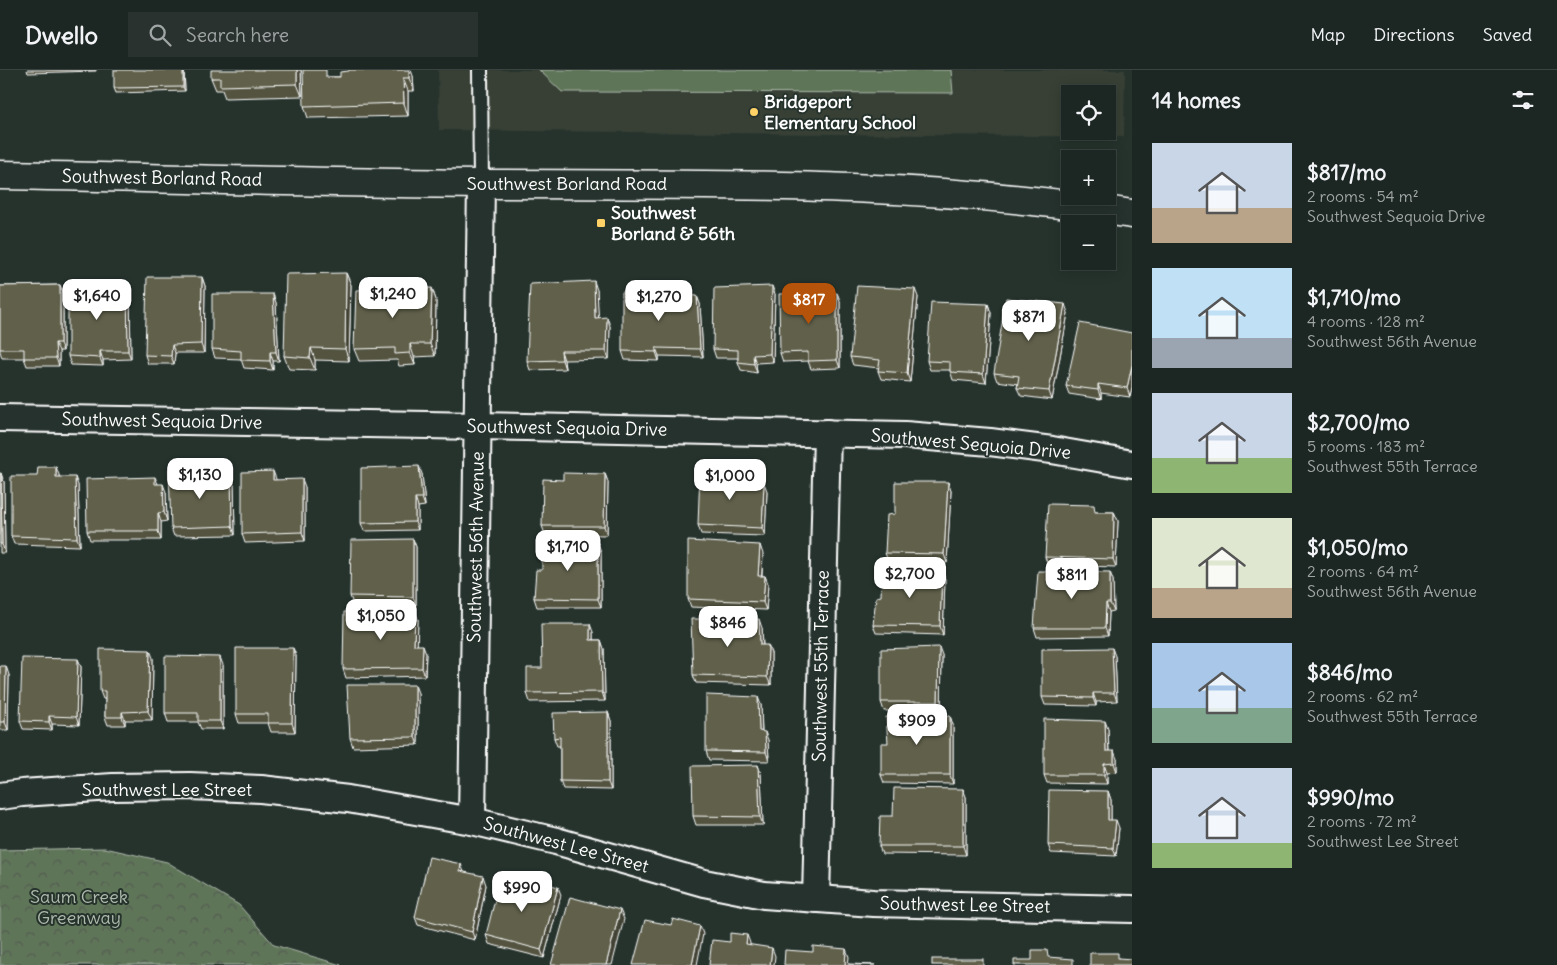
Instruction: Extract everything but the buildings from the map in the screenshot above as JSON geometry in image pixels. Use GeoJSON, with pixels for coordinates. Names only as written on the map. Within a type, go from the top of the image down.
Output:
{"type":"FeatureCollection","features":[{"type":"Feature","properties":{"kind":"main road","name":"Southwest Borland Road"},"geometry":{"type":"LineString","coordinates":[[0,175],[481,184],[683,184],[887,190],[942,192],[1080,206],[1132,214]]}},
{"type":"Feature","properties":{"kind":"street","name":"Southwest 56th Avenue"},"geometry":{"type":"LineString","coordinates":[[472,821],[481,184]]}},
{"type":"Feature","properties":{"kind":"street","name":"Southwest Sequoia Drive"},"geometry":{"type":"LineString","coordinates":[[0,418],[905,435],[990,442],[1052,450],[1132,464]]}},
{"type":"Feature","properties":{"kind":"street","name":"Southwest 55th Terrace"},"geometry":{"type":"LineString","coordinates":[[816,900],[827,433]]}},
{"type":"Feature","properties":{"kind":"street","name":"Southwest Lee Street"},"geometry":{"type":"LineString","coordinates":[[0,796],[113,787],[190,786],[261,789],[348,799],[472,821],[556,840],[704,883],[764,895],[874,903],[1132,909]]}},
{"type":"Feature","properties":{"kind":"lane"},"geometry":{"type":"LineString","coordinates":[[480,70],[481,184]]}},
{"type":"Feature","properties":{"kind":"shaded area","name":"Bridgeport Elementary School"},"geometry":{"type":"Polygon","coordinates":[[[438,70],[1125,70],[1124,137],[1116,137],[1116,85],[1061,85],[1061,136],[439,130],[438,70]]]}},
{"type":"Feature","properties":{"kind":"green space"},"geometry":{"type":"Polygon","coordinates":[[[539,70],[951,70],[953,93],[562,92],[539,70]]]}},
{"type":"Feature","properties":{"kind":"green space","name":"Saum Creek Greenway"},"geometry":{"type":"Polygon","coordinates":[[[105,848],[167,862],[239,905],[274,945],[341,965],[0,965],[0,850],[105,848]]]}},
{"type":"Feature","properties":{"kind":"place","name":"Bridgeport Elementary School"},"geometry":{"type":"Point","coordinates":[754,112]}},
{"type":"Feature","properties":{"kind":"place","name":"Southwest Borland & 56th"},"geometry":{"type":"Point","coordinates":[601,223]}}]}
